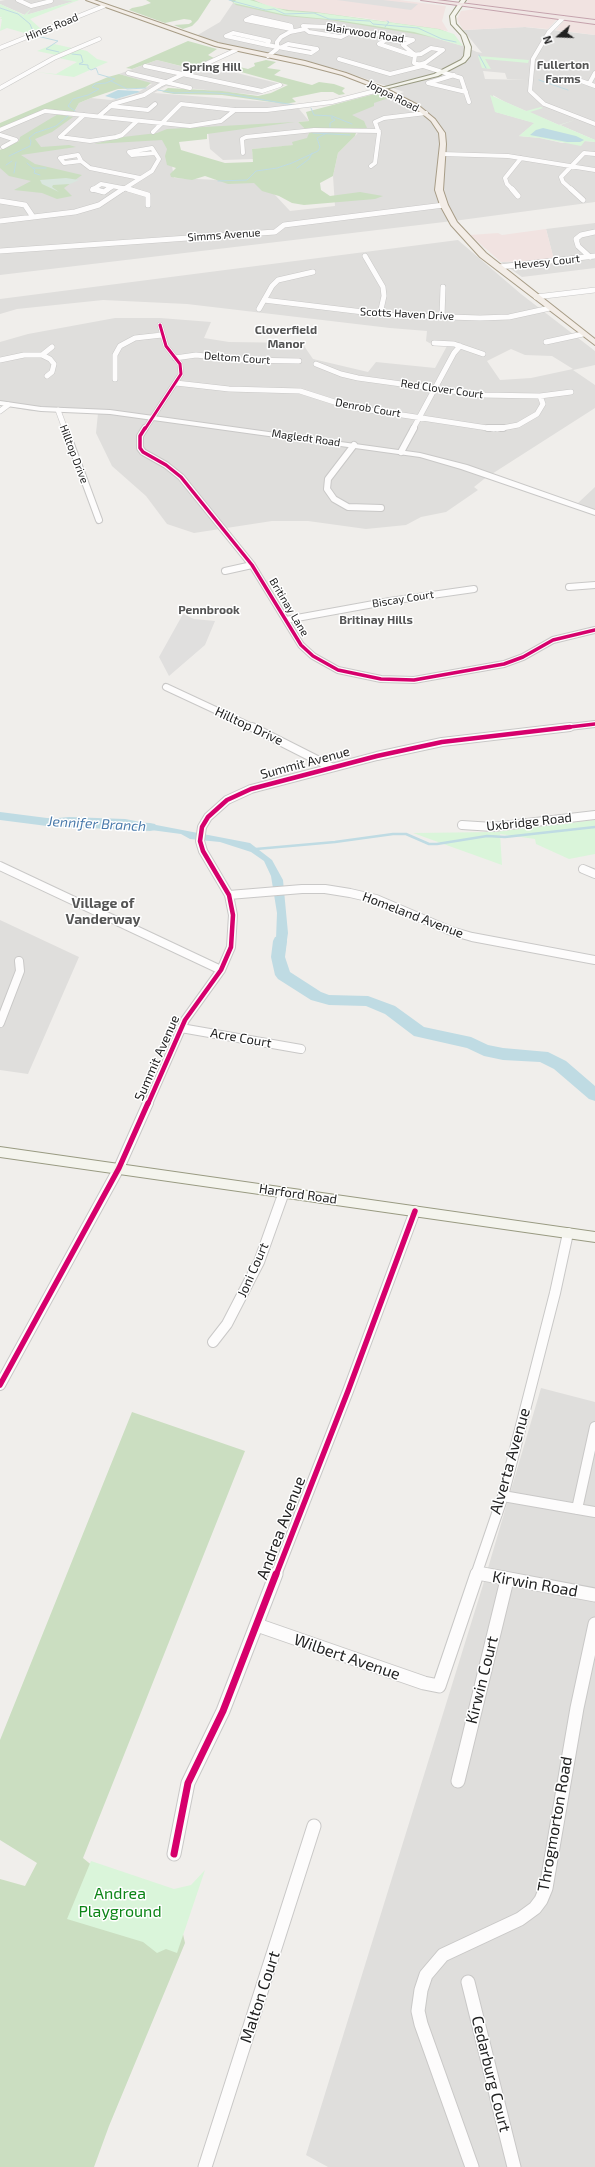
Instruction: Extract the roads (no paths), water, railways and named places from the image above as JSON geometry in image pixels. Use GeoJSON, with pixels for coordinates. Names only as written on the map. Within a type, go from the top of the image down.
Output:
{"type":"FeatureCollection","features":[{"type":"Feature","properties":{"kind":"highway"},"geometry":{"type":"LineString","coordinates":[[424,0],[460,2],[486,8],[595,22]]}},
{"type":"Feature","properties":{"kind":"highway"},"geometry":{"type":"LineString","coordinates":[[450,11],[486,8]]}},
{"type":"Feature","properties":{"kind":"main road","name":"Joppa Road"},"geometry":{"type":"LineString","coordinates":[[90,0],[211,44],[334,71],[383,89],[411,103],[426,114],[441,131],[443,139],[439,186],[444,205],[454,223],[468,241],[498,267],[595,343]]}},
{"type":"Feature","properties":{"kind":"main road"},"geometry":{"type":"LineString","coordinates":[[383,89],[443,72],[458,64],[467,56],[468,47],[464,38],[452,22],[450,11],[460,2]]}},
{"type":"Feature","properties":{"kind":"main road"},"geometry":{"type":"LineString","coordinates":[[448,26],[464,38]]}},
{"type":"Feature","properties":{"kind":"main road","name":"Harford Road"},"geometry":{"type":"LineString","coordinates":[[0,1152],[595,1237]]}},
{"type":"Feature","properties":{"kind":"street"},"geometry":{"type":"LineString","coordinates":[[19,0],[32,6],[51,0],[49,0]]}},
{"type":"Feature","properties":{"kind":"street","name":"Hines Road"},"geometry":{"type":"LineString","coordinates":[[0,48],[104,6]]}},
{"type":"Feature","properties":{"kind":"street"},"geometry":{"type":"LineString","coordinates":[[252,17],[288,25],[292,30],[276,26],[246,20],[252,17]]}},
{"type":"Feature","properties":{"kind":"street"},"geometry":{"type":"LineString","coordinates":[[563,18],[549,32],[533,59],[530,91],[544,104],[595,124]]}},
{"type":"Feature","properties":{"kind":"street","name":"Blairwood Road"},"geometry":{"type":"LineString","coordinates":[[292,30],[305,29],[303,26],[320,26],[413,40],[403,45],[415,55],[413,61],[420,65]]}},
{"type":"Feature","properties":{"kind":"street"},"geometry":{"type":"LineString","coordinates":[[305,29],[309,32],[341,37],[349,32],[366,35]]}},
{"type":"Feature","properties":{"kind":"street"},"geometry":{"type":"LineString","coordinates":[[280,47],[279,39],[292,30]]}},
{"type":"Feature","properties":{"kind":"street"},"geometry":{"type":"LineString","coordinates":[[268,45],[268,41],[233,33],[226,36],[247,41],[268,45],[280,47],[311,53],[317,49],[288,44],[280,47],[268,56]]}},
{"type":"Feature","properties":{"kind":"street"},"geometry":{"type":"LineString","coordinates":[[0,88],[54,58],[99,39]]}},
{"type":"Feature","properties":{"kind":"street"},"geometry":{"type":"LineString","coordinates":[[400,72],[347,56],[339,59],[390,74],[400,72],[425,63],[443,50],[430,48],[420,54],[407,55],[379,44],[387,39],[403,45]]}},
{"type":"Feature","properties":{"kind":"street"},"geometry":{"type":"LineString","coordinates":[[99,116],[110,106],[121,101],[144,95],[164,83],[236,50]]}},
{"type":"Feature","properties":{"kind":"street"},"geometry":{"type":"LineString","coordinates":[[420,65],[461,78],[469,102]]}},
{"type":"Feature","properties":{"kind":"street"},"geometry":{"type":"LineString","coordinates":[[145,66],[262,91],[280,84]]}},
{"type":"Feature","properties":{"kind":"street"},"geometry":{"type":"LineString","coordinates":[[128,73],[164,83],[190,88]]}},
{"type":"Feature","properties":{"kind":"street"},"geometry":{"type":"LineString","coordinates":[[589,84],[595,73]]}},
{"type":"Feature","properties":{"kind":"street"},"geometry":{"type":"LineString","coordinates":[[454,75],[428,83],[466,92]]}},
{"type":"Feature","properties":{"kind":"street"},"geometry":{"type":"LineString","coordinates":[[573,78],[595,86]]}},
{"type":"Feature","properties":{"kind":"street"},"geometry":{"type":"LineString","coordinates":[[152,132],[181,104],[235,110],[268,110],[318,104],[383,89]]}},
{"type":"Feature","properties":{"kind":"street"},"geometry":{"type":"LineString","coordinates":[[110,106],[148,110],[155,104]]}},
{"type":"Feature","properties":{"kind":"street"},"geometry":{"type":"LineString","coordinates":[[0,130],[44,111],[185,126],[209,124],[223,120],[235,110]]}},
{"type":"Feature","properties":{"kind":"street"},"geometry":{"type":"LineString","coordinates":[[371,166],[374,164],[376,157],[379,131],[374,124],[379,120],[426,114]]}},
{"type":"Feature","properties":{"kind":"street"},"geometry":{"type":"LineString","coordinates":[[84,115],[60,137],[90,141],[116,137],[122,135],[137,121]]}},
{"type":"Feature","properties":{"kind":"street"},"geometry":{"type":"LineString","coordinates":[[242,153],[242,139],[246,137],[314,130],[379,131]]}},
{"type":"Feature","properties":{"kind":"street"},"geometry":{"type":"LineString","coordinates":[[0,135],[16,140],[3,147]]}},
{"type":"Feature","properties":{"kind":"street"},"geometry":{"type":"LineString","coordinates":[[0,221],[88,209],[104,202],[157,165],[158,159],[155,153]]}},
{"type":"Feature","properties":{"kind":"street"},"geometry":{"type":"LineString","coordinates":[[583,200],[560,179],[570,166],[584,153],[595,154]]}},
{"type":"Feature","properties":{"kind":"street"},"geometry":{"type":"LineString","coordinates":[[442,154],[521,158],[595,170]]}},
{"type":"Feature","properties":{"kind":"street"},"geometry":{"type":"LineString","coordinates":[[518,196],[507,184],[505,178],[521,158]]}},
{"type":"Feature","properties":{"kind":"street"},"geometry":{"type":"LineString","coordinates":[[82,161],[92,169],[140,178]]}},
{"type":"Feature","properties":{"kind":"street"},"geometry":{"type":"LineString","coordinates":[[112,187],[146,194],[148,197],[148,205]]}},
{"type":"Feature","properties":{"kind":"street"},"geometry":{"type":"LineString","coordinates":[[0,201],[25,205],[33,217]]}},
{"type":"Feature","properties":{"kind":"street","name":"Simms Avenue"},"geometry":{"type":"LineString","coordinates":[[0,251],[275,232],[284,225],[444,205]]}},
{"type":"Feature","properties":{"kind":"street"},"geometry":{"type":"LineString","coordinates":[[592,257],[578,246],[576,239],[581,235],[595,232]]}},
{"type":"Feature","properties":{"kind":"street"},"geometry":{"type":"LineString","coordinates":[[365,256],[383,287],[384,296],[380,314]]}},
{"type":"Feature","properties":{"kind":"street","name":"Hevesy Court"},"geometry":{"type":"LineString","coordinates":[[498,267],[592,257]]}},
{"type":"Feature","properties":{"kind":"street"},"geometry":{"type":"LineString","coordinates":[[259,309],[278,280],[313,272]]}},
{"type":"Feature","properties":{"kind":"street"},"geometry":{"type":"LineString","coordinates":[[442,316],[443,287]]}},
{"type":"Feature","properties":{"kind":"street"},"geometry":{"type":"LineString","coordinates":[[536,297],[595,290]]}},
{"type":"Feature","properties":{"kind":"street","name":"Scotts Haven Drive"},"geometry":{"type":"LineString","coordinates":[[264,300],[380,314],[504,318],[550,308]]}},
{"type":"Feature","properties":{"kind":"street"},"geometry":{"type":"LineString","coordinates":[[160,325],[166,346],[175,358],[181,370],[181,374],[176,383]]}},
{"type":"Feature","properties":{"kind":"street"},"geometry":{"type":"LineString","coordinates":[[546,342],[583,334]]}},
{"type":"Feature","properties":{"kind":"street"},"geometry":{"type":"LineString","coordinates":[[115,379],[115,355],[120,346],[135,338],[162,335]]}},
{"type":"Feature","properties":{"kind":"street"},"geometry":{"type":"LineString","coordinates":[[434,343],[460,346],[483,354]]}},
{"type":"Feature","properties":{"kind":"street"},"geometry":{"type":"LineString","coordinates":[[401,452],[454,353],[460,346]]}},
{"type":"Feature","properties":{"kind":"street"},"geometry":{"type":"LineString","coordinates":[[42,356],[52,347]]}},
{"type":"Feature","properties":{"kind":"street"},"geometry":{"type":"LineString","coordinates":[[0,360],[24,355],[42,356],[50,359],[54,364],[52,372],[46,376]]}},
{"type":"Feature","properties":{"kind":"street","name":"Deltom Court"},"geometry":{"type":"LineString","coordinates":[[175,358],[196,355],[242,360],[299,361]]}},
{"type":"Feature","properties":{"kind":"street","name":"Red Clover Court"},"geometry":{"type":"LineString","coordinates":[[316,364],[350,376],[489,396],[540,396],[571,392]]}},
{"type":"Feature","properties":{"kind":"street","name":"Denrob Court"},"geometry":{"type":"LineString","coordinates":[[176,383],[229,389],[294,390],[312,394],[350,407],[420,416],[484,428],[508,428],[525,422],[537,414],[543,404],[540,396]]}},
{"type":"Feature","properties":{"kind":"street","name":"Britinay Lane"},"geometry":{"type":"LineString","coordinates":[[176,383],[138,439],[141,450],[166,465],[186,482],[222,525],[252,565],[301,645],[321,661],[348,673],[393,680],[430,678],[494,667],[523,657],[553,640],[595,630]]}},
{"type":"Feature","properties":{"kind":"street","name":"Magledt Road"},"geometry":{"type":"LineString","coordinates":[[0,403],[58,410],[101,411],[152,417],[401,452],[457,464],[595,513]]}},
{"type":"Feature","properties":{"kind":"street"},"geometry":{"type":"LineString","coordinates":[[0,411],[8,405]]}},
{"type":"Feature","properties":{"kind":"street","name":"Hilltop Drive"},"geometry":{"type":"LineString","coordinates":[[58,410],[99,520]]}},
{"type":"Feature","properties":{"kind":"street"},"geometry":{"type":"LineString","coordinates":[[354,445],[328,479],[327,489],[334,499],[348,507],[364,509],[381,508]]}},
{"type":"Feature","properties":{"kind":"street"},"geometry":{"type":"LineString","coordinates":[[225,571],[252,565]]}},
{"type":"Feature","properties":{"kind":"street"},"geometry":{"type":"LineString","coordinates":[[569,587],[595,585]]}},
{"type":"Feature","properties":{"kind":"street","name":"Biscay Court"},"geometry":{"type":"LineString","coordinates":[[286,620],[383,602],[474,589]]}},
{"type":"Feature","properties":{"kind":"street","name":"Hilltop Drive"},"geometry":{"type":"LineString","coordinates":[[166,687],[284,742],[331,768]]}},
{"type":"Feature","properties":{"kind":"street","name":"Summit Avenue"},"geometry":{"type":"LineString","coordinates":[[0,1385],[119,1168],[181,1028],[194,1006],[226,961],[232,940],[233,914],[229,895],[203,851],[200,837],[204,822],[213,811],[235,795],[273,782],[442,742],[595,724]]}},
{"type":"Feature","properties":{"kind":"street","name":"Uxbridge Road"},"geometry":{"type":"LineString","coordinates":[[462,825],[493,827],[595,815]]}},
{"type":"Feature","properties":{"kind":"street"},"geometry":{"type":"LineString","coordinates":[[0,866],[73,899],[221,970]]}},
{"type":"Feature","properties":{"kind":"street"},"geometry":{"type":"LineString","coordinates":[[583,869],[595,874]]}},
{"type":"Feature","properties":{"kind":"street","name":"Homeland Avenue"},"geometry":{"type":"LineString","coordinates":[[229,895],[282,890],[325,889],[350,893],[376,899],[451,931],[472,938],[595,960]]}},
{"type":"Feature","properties":{"kind":"street"},"geometry":{"type":"LineString","coordinates":[[0,1023],[20,971],[21,966],[19,961]]}},
{"type":"Feature","properties":{"kind":"street","name":"Acre Court"},"geometry":{"type":"LineString","coordinates":[[181,1028],[301,1049]]}},
{"type":"Feature","properties":{"kind":"street","name":"Joni Court"},"geometry":{"type":"LineString","coordinates":[[213,1342],[227,1324],[259,1262],[284,1192]]}},
{"type":"Feature","properties":{"kind":"street","name":"Andrea Avenue"},"geometry":{"type":"LineString","coordinates":[[174,1854],[188,1783],[223,1711],[348,1391],[415,1211]]}},
{"type":"Feature","properties":{"kind":"street","name":"Alverta Avenue"},"geometry":{"type":"LineString","coordinates":[[439,1686],[503,1496],[555,1293],[568,1232]]}},
{"type":"Feature","properties":{"kind":"street"},"geometry":{"type":"LineString","coordinates":[[577,1509],[595,1427]]}},
{"type":"Feature","properties":{"kind":"street"},"geometry":{"type":"LineString","coordinates":[[503,1496],[595,1512]]}},
{"type":"Feature","properties":{"kind":"street","name":"Kirwin Road"},"geometry":{"type":"LineString","coordinates":[[476,1573],[507,1580],[595,1595]]}},
{"type":"Feature","properties":{"kind":"street","name":"Kirwin Court"},"geometry":{"type":"LineString","coordinates":[[458,1781],[507,1580]]}},
{"type":"Feature","properties":{"kind":"street","name":"Throgmorton Road"},"geometry":{"type":"LineString","coordinates":[[472,2167],[421,2024],[418,2011],[421,1990],[426,1975],[443,1955],[469,1941],[520,1919],[541,1900],[546,1888],[572,1731],[595,1624]]}},
{"type":"Feature","properties":{"kind":"street","name":"Wilbert Avenue"},"geometry":{"type":"LineString","coordinates":[[256,1625],[424,1683],[439,1686]]}},
{"type":"Feature","properties":{"kind":"street","name":"Malton Court"},"geometry":{"type":"LineString","coordinates":[[205,2167],[314,1826]]}},
{"type":"Feature","properties":{"kind":"street","name":"Cedarburg Court"},"geometry":{"type":"LineString","coordinates":[[468,1982],[514,2167]]}},
{"type":"Feature","properties":{"kind":"water"},"geometry":{"type":"Polygon","coordinates":[[[118,90],[140,92],[116,99],[105,96],[118,90]]]}},
{"type":"Feature","properties":{"kind":"water"},"geometry":{"type":"Polygon","coordinates":[[[543,128],[576,136],[584,140],[580,142],[567,142],[530,135],[536,130],[543,128]]]}},
{"type":"Feature","properties":{"kind":"water","name":"Jennifer Branch"},"geometry":{"type":"Polygon","coordinates":[[[0,817],[15,817],[36,820],[69,817],[125,819],[250,843],[272,860],[283,880],[288,933],[285,953],[281,960],[275,965],[277,913],[271,876],[264,861],[251,852],[220,842],[190,839],[181,834],[136,828],[114,822],[78,820],[35,824],[9,819],[0,820],[0,817]]]}},
{"type":"Feature","properties":{"kind":"waterway"},"geometry":{"type":"LineString","coordinates":[[229,0],[266,10],[274,9],[285,14],[314,13],[329,19],[370,21],[373,24],[386,25]]}},
{"type":"Feature","properties":{"kind":"waterway"},"geometry":{"type":"LineString","coordinates":[[0,8],[18,14],[30,24],[32,29],[38,32]]}},
{"type":"Feature","properties":{"kind":"waterway"},"geometry":{"type":"LineString","coordinates":[[386,25],[389,22],[387,21]]}},
{"type":"Feature","properties":{"kind":"waterway"},"geometry":{"type":"LineString","coordinates":[[386,25],[418,28],[442,39],[456,42]]}},
{"type":"Feature","properties":{"kind":"waterway"},"geometry":{"type":"LineString","coordinates":[[38,34],[37,36],[58,41],[46,49],[59,52]]}},
{"type":"Feature","properties":{"kind":"waterway"},"geometry":{"type":"LineString","coordinates":[[72,54],[81,55],[83,62],[79,64],[88,65],[88,68],[91,70],[96,68],[98,73]]}},
{"type":"Feature","properties":{"kind":"waterway"},"geometry":{"type":"LineString","coordinates":[[479,55],[486,68]]}},
{"type":"Feature","properties":{"kind":"waterway"},"geometry":{"type":"LineString","coordinates":[[75,111],[68,106],[73,99],[88,95],[99,89],[92,87],[95,84],[106,83],[115,79],[98,74]]}},
{"type":"Feature","properties":{"kind":"waterway"},"geometry":{"type":"LineString","coordinates":[[539,80],[568,90]]}},
{"type":"Feature","properties":{"kind":"waterway"},"geometry":{"type":"LineString","coordinates":[[111,81],[127,89],[146,88]]}},
{"type":"Feature","properties":{"kind":"waterway"},"geometry":{"type":"LineString","coordinates":[[158,90],[175,93],[203,92],[229,94],[294,105]]}},
{"type":"Feature","properties":{"kind":"waterway"},"geometry":{"type":"LineString","coordinates":[[311,108],[314,115],[332,116],[352,124]]}},
{"type":"Feature","properties":{"kind":"waterway"},"geometry":{"type":"LineString","coordinates":[[9,156],[30,146],[31,141],[29,138],[35,133],[56,126],[68,116]]}},
{"type":"Feature","properties":{"kind":"waterway"},"geometry":{"type":"LineString","coordinates":[[330,127],[330,123],[335,120],[331,118],[333,117]]}},
{"type":"Feature","properties":{"kind":"waterway"},"geometry":{"type":"LineString","coordinates":[[313,133],[326,134]]}},
{"type":"Feature","properties":{"kind":"waterway"},"geometry":{"type":"LineString","coordinates":[[312,154],[318,151],[320,147],[317,138],[326,134]]}},
{"type":"Feature","properties":{"kind":"waterway"},"geometry":{"type":"LineString","coordinates":[[326,134],[350,135]]}},
{"type":"Feature","properties":{"kind":"waterway"},"geometry":{"type":"LineString","coordinates":[[218,181],[247,180],[256,171],[277,168],[312,154]]}},
{"type":"Feature","properties":{"kind":"waterway"},"geometry":{"type":"LineString","coordinates":[[297,168],[309,159],[312,154]]}},
{"type":"Feature","properties":{"kind":"waterway"},"geometry":{"type":"LineString","coordinates":[[6,165],[12,161]]}},
{"type":"Feature","properties":{"kind":"waterway"},"geometry":{"type":"LineString","coordinates":[[14,173],[16,162]]}},
{"type":"Feature","properties":{"kind":"waterway"},"geometry":{"type":"LineString","coordinates":[[27,163],[35,170],[34,173],[40,175]]}},
{"type":"Feature","properties":{"kind":"waterway"},"geometry":{"type":"LineString","coordinates":[[33,168],[46,168]]}},
{"type":"Feature","properties":{"kind":"waterway","name":"Jennifer Branch"},"geometry":{"type":"LineString","coordinates":[[0,816],[47,822],[150,827]]}},
{"type":"Feature","properties":{"kind":"waterway"},"geometry":{"type":"LineString","coordinates":[[256,849],[335,842],[393,834],[406,834],[429,844],[437,844],[487,836],[505,837],[595,827]]}},
{"type":"Feature","properties":{"kind":"waterway","name":"Jennifer Branch"},"geometry":{"type":"LineString","coordinates":[[280,941],[278,957],[283,975],[316,996],[329,1000],[368,1001],[390,1010],[419,1032],[471,1043],[484,1050],[503,1054],[542,1056],[560,1065],[595,1095]]}},
{"type":"Feature","properties":{"kind":"district","name":"Spring Hill"},"geometry":{"type":"Point","coordinates":[212,67]}},
{"type":"Feature","properties":{"kind":"district","name":"Fullerton Farms"},"geometry":{"type":"Point","coordinates":[563,72]}},
{"type":"Feature","properties":{"kind":"district","name":"Cloverfield Manor"},"geometry":{"type":"Point","coordinates":[286,337]}},
{"type":"Feature","properties":{"kind":"district","name":"Pennbrook"},"geometry":{"type":"Point","coordinates":[209,610]}},
{"type":"Feature","properties":{"kind":"district","name":"Britinay Hills"},"geometry":{"type":"Point","coordinates":[376,620]}},
{"type":"Feature","properties":{"kind":"district","name":"Village of Vanderway"},"geometry":{"type":"Point","coordinates":[103,912]}},
{"type":"Feature","properties":{"kind":"park label","name":"Andrea Playground"},"geometry":{"type":"Point","coordinates":[120,1903]}}]}
